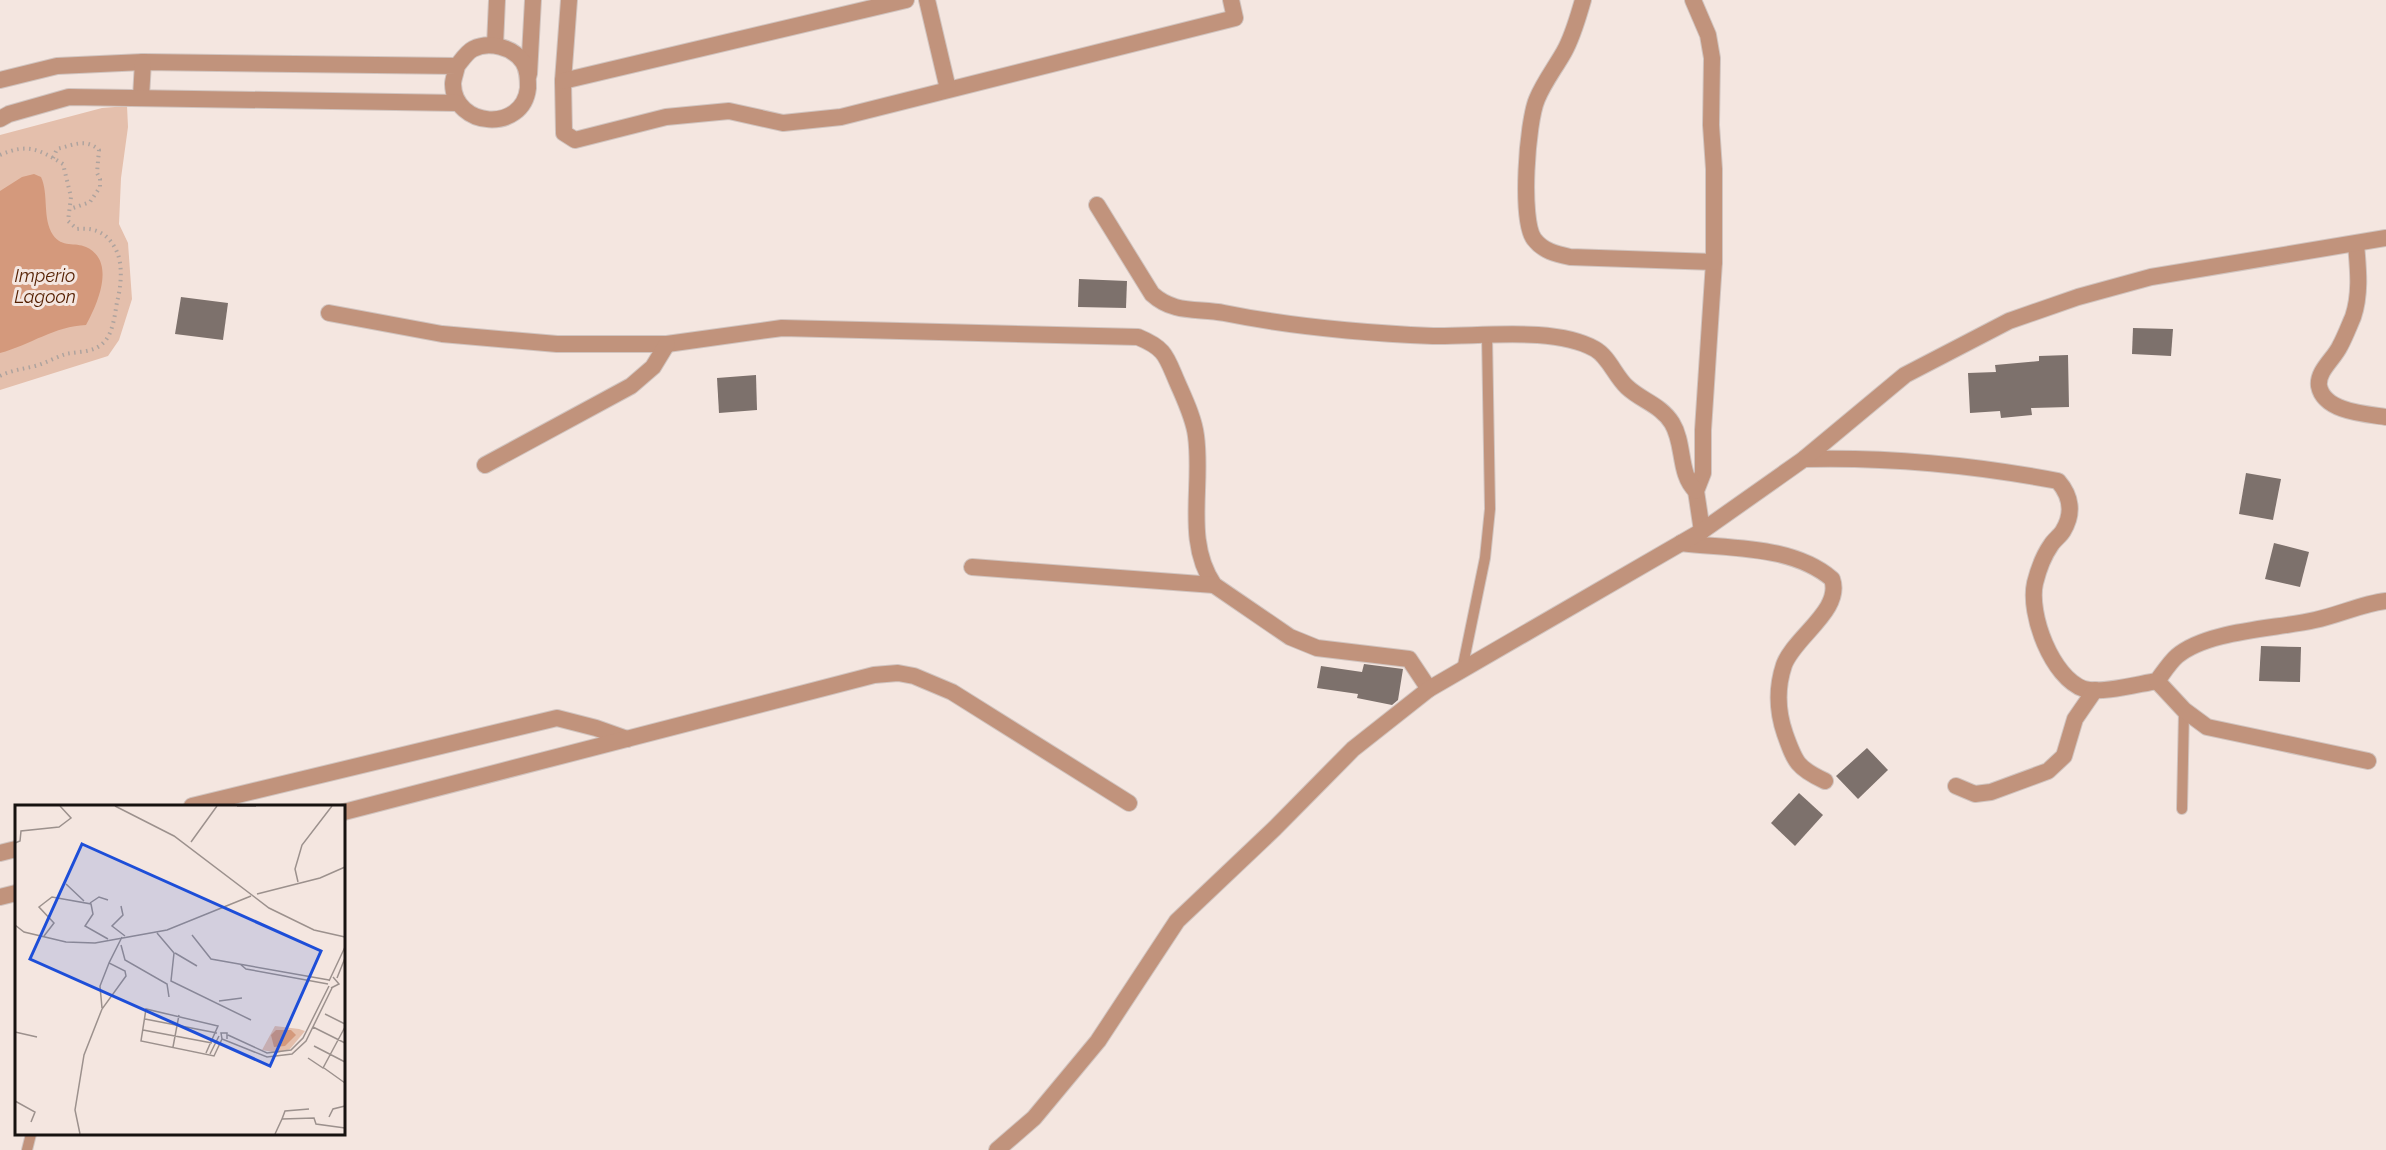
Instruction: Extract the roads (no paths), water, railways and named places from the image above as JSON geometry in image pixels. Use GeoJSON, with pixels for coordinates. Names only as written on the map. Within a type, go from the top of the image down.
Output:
{"type":"FeatureCollection","features":[{"type":"Feature","properties":{"kind":"street"},"geometry":{"type":"LineString","coordinates":[[495,45],[496,0]]}},
{"type":"Feature","properties":{"kind":"street"},"geometry":{"type":"LineString","coordinates":[[529,76],[523,61],[511,50],[495,45],[473,49],[457,66],[453,85],[458,103],[474,117],[494,121],[514,113],[527,96],[529,76],[533,0]]}},
{"type":"Feature","properties":{"kind":"street"},"geometry":{"type":"LineString","coordinates":[[569,0],[562,81],[564,133],[575,140],[666,117],[729,111],[783,123],[841,117],[1235,18],[1231,0]]}},
{"type":"Feature","properties":{"kind":"street"},"geometry":{"type":"LineString","coordinates":[[562,81],[906,0]]}},
{"type":"Feature","properties":{"kind":"street"},"geometry":{"type":"LineString","coordinates":[[927,0],[948,89]]}},
{"type":"Feature","properties":{"kind":"street"},"geometry":{"type":"LineString","coordinates":[[1583,0],[1571,38],[1547,77],[1536,100],[1530,122],[1527,197],[1528,220],[1533,237],[1548,251],[1570,257],[1714,262]]}},
{"type":"Feature","properties":{"kind":"street"},"geometry":{"type":"LineString","coordinates":[[1693,0],[1708,35],[1713,58],[1711,125],[1714,169],[1714,262],[1703,430],[1703,473],[1696,490],[1701,531]]}},
{"type":"Feature","properties":{"kind":"street"},"geometry":{"type":"LineString","coordinates":[[0,80],[57,66],[143,62],[457,66]]}},
{"type":"Feature","properties":{"kind":"street"},"geometry":{"type":"LineString","coordinates":[[141,97],[143,62]]}},
{"type":"Feature","properties":{"kind":"street"},"geometry":{"type":"LineString","coordinates":[[0,119],[9,114],[69,97],[458,103]]}},
{"type":"Feature","properties":{"kind":"street"},"geometry":{"type":"LineString","coordinates":[[1097,205],[1152,294],[1163,304],[1247,319],[1326,328],[1433,336],[1487,335],[1567,338],[1596,349],[1626,386],[1661,408],[1673,424],[1681,444],[1686,477],[1689,484],[1696,490]]}},
{"type":"Feature","properties":{"kind":"street"},"geometry":{"type":"LineString","coordinates":[[998,1150],[1034,1118],[1098,1041],[1177,921],[1275,828],[1353,749],[1429,689],[1701,531],[1803,459],[1905,375],[2010,321],[2078,297],[2151,277],[2386,238]]}},
{"type":"Feature","properties":{"kind":"street"},"geometry":{"type":"LineString","coordinates":[[2356,244],[2359,276],[2353,316],[2342,345],[2332,361],[2323,369],[2319,388],[2323,395],[2339,407],[2386,417]]}},
{"type":"Feature","properties":{"kind":"street"},"geometry":{"type":"LineString","coordinates":[[329,313],[442,334],[557,344],[667,344],[782,327],[1138,338],[1155,344],[1166,356],[1196,434],[1198,462],[1196,527],[1200,557],[1214,585],[1290,637],[1317,648],[1409,658],[1429,689]]}},
{"type":"Feature","properties":{"kind":"street"},"geometry":{"type":"LineString","coordinates":[[485,465],[631,386],[653,367],[667,344]]}},
{"type":"Feature","properties":{"kind":"street"},"geometry":{"type":"LineString","coordinates":[[1803,459],[1862,458],[1948,465],[2058,481],[2069,495],[2071,503],[2064,531],[2051,545],[2035,584],[2034,608],[2039,629],[2063,674],[2084,689],[2095,690],[2157,681],[2178,656],[2201,643],[2258,629],[2328,618],[2363,605],[2386,601]]}},
{"type":"Feature","properties":{"kind":"street"},"geometry":{"type":"LineString","coordinates":[[1681,543],[1772,552],[1799,562],[1832,579],[1833,598],[1823,614],[1799,641],[1785,664],[1779,684],[1778,709],[1796,762],[1803,771],[1824,781]]}},
{"type":"Feature","properties":{"kind":"street"},"geometry":{"type":"LineString","coordinates":[[972,567],[1214,585]]}},
{"type":"Feature","properties":{"kind":"street"},"geometry":{"type":"LineString","coordinates":[[345,812],[874,675],[898,673],[914,676],[952,692],[1129,803]]}},
{"type":"Feature","properties":{"kind":"street"},"geometry":{"type":"LineString","coordinates":[[2157,681],[2184,710],[2207,727],[2368,760]]}},
{"type":"Feature","properties":{"kind":"street"},"geometry":{"type":"LineString","coordinates":[[1956,786],[1975,794],[1991,792],[2048,771],[2064,756],[2075,719],[2095,690]]}},
{"type":"Feature","properties":{"kind":"street"},"geometry":{"type":"LineString","coordinates":[[200,805],[557,718],[597,728],[627,740]]}},
{"type":"Feature","properties":{"kind":"street"},"geometry":{"type":"LineString","coordinates":[[0,853],[15,849]]}},
{"type":"Feature","properties":{"kind":"street"},"geometry":{"type":"LineString","coordinates":[[0,897],[15,893]]}},
{"type":"Feature","properties":{"kind":"lane"},"geometry":{"type":"LineString","coordinates":[[1462,670],[1485,558],[1490,509],[1487,335]]}},
{"type":"Feature","properties":{"kind":"lane"},"geometry":{"type":"LineString","coordinates":[[2181,809],[2184,710]]}},
{"type":"Feature","properties":{"kind":"lane"},"geometry":{"type":"LineString","coordinates":[[27,1150],[31,1135]]}},
{"type":"Feature","properties":{"kind":"water","name":"Imperio Lagoon"},"geometry":{"type":"Polygon","coordinates":[[[34,174],[41,177],[48,221],[53,235],[60,242],[86,247],[95,254],[101,262],[102,284],[86,325],[53,332],[0,353],[0,191],[22,177],[34,174]]]}}]}
